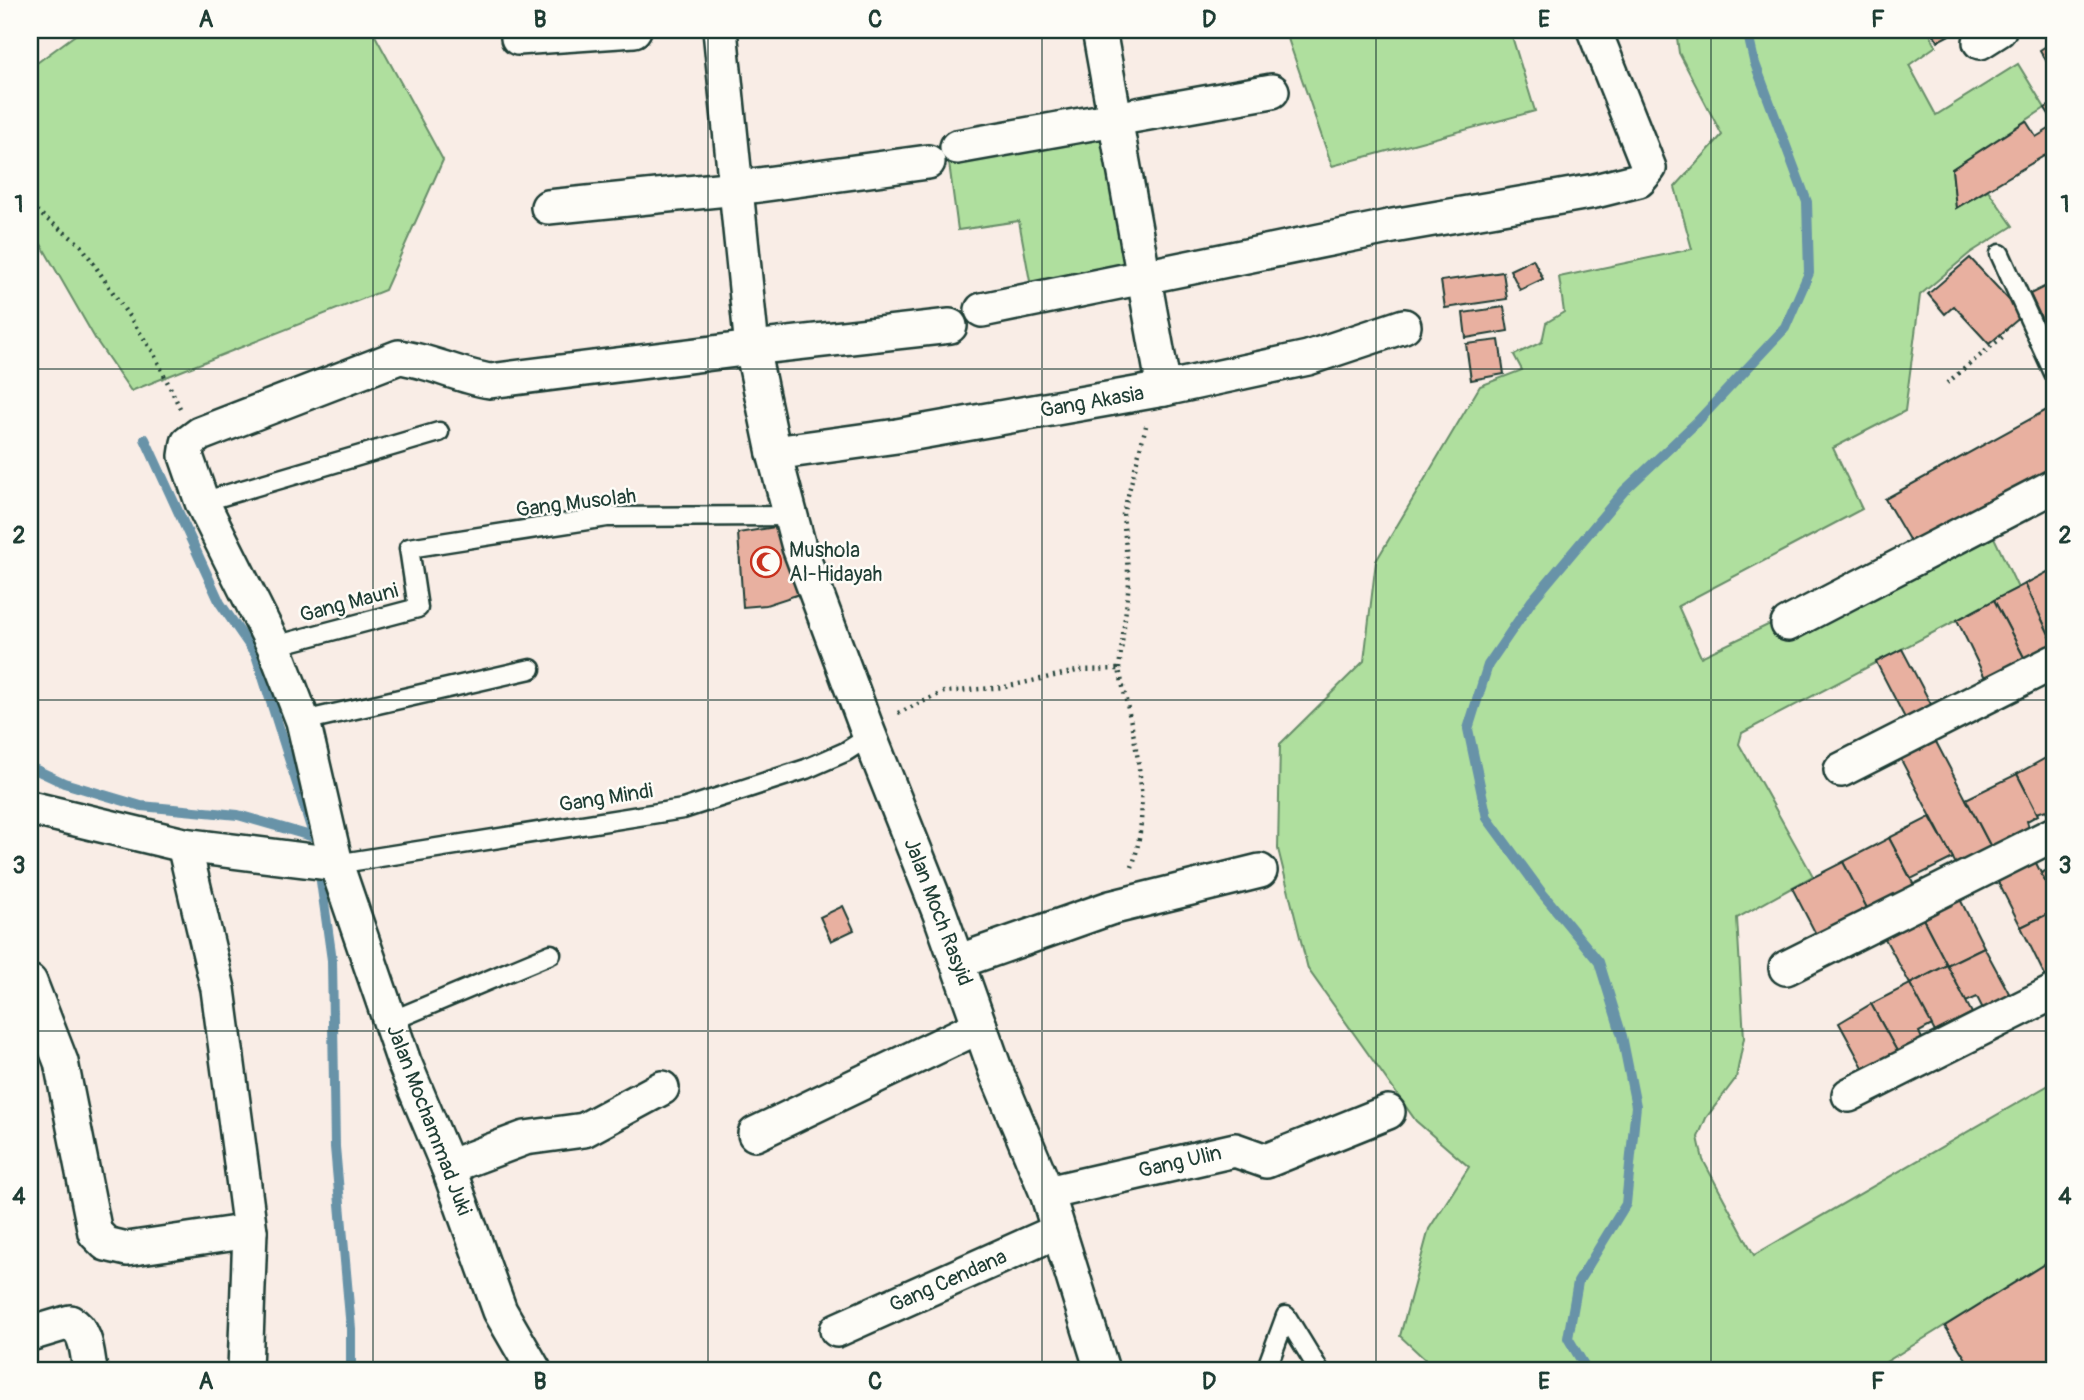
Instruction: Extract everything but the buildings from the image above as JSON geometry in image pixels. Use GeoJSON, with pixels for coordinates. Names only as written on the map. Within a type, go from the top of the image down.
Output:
{"type":"FeatureCollection","features":[{"type":"Feature","properties":{"kind":"street"},"geometry":{"type":"LineString","coordinates":[[518,38],[634,30]]}},
{"type":"Feature","properties":{"kind":"street","name":"Jalan Moch Rasyid"},"geometry":{"type":"LineString","coordinates":[[719,30],[752,348],[774,453],[791,516],[816,597],[957,962],[995,1069],[1047,1193],[1102,1370]]}},
{"type":"Feature","properties":{"kind":"street"},"geometry":{"type":"LineString","coordinates":[[1099,30],[1164,389]]}},
{"type":"Feature","properties":{"kind":"street"},"geometry":{"type":"LineString","coordinates":[[982,310],[1393,226],[1595,191],[1639,180],[1648,168],[1594,30]]}},
{"type":"Feature","properties":{"kind":"street"},"geometry":{"type":"LineString","coordinates":[[548,207],[737,188],[943,155],[1115,117],[1272,91]]}},
{"type":"Feature","properties":{"kind":"street"},"geometry":{"type":"LineString","coordinates":[[194,438],[400,357],[419,359],[464,377],[490,381],[950,326]]}},
{"type":"Feature","properties":{"kind":"street","name":"Gang Akasia"},"geometry":{"type":"LineString","coordinates":[[774,453],[897,436],[1164,389],[1308,358],[1404,326]]}},
{"type":"Feature","properties":{"kind":"street","name":"Jalan Mochammad Juki"},"geometry":{"type":"LineString","coordinates":[[194,438],[188,443],[186,456],[202,502],[274,646],[303,721],[321,863],[391,1021],[404,1062],[448,1167],[500,1311],[534,1370]]}},
{"type":"Feature","properties":{"kind":"street"},"geometry":{"type":"LineString","coordinates":[[1788,624],[2054,486]]}},
{"type":"Feature","properties":{"kind":"street"},"geometry":{"type":"LineString","coordinates":[[1841,770],[2054,662]]}},
{"type":"Feature","properties":{"kind":"street"},"geometry":{"type":"LineString","coordinates":[[30,808],[184,845],[321,863]]}},
{"type":"Feature","properties":{"kind":"street"},"geometry":{"type":"LineString","coordinates":[[1786,968],[2054,834]]}},
{"type":"Feature","properties":{"kind":"street"},"geometry":{"type":"LineString","coordinates":[[184,845],[218,989],[250,1231],[245,1370]]}},
{"type":"Feature","properties":{"kind":"street"},"geometry":{"type":"LineString","coordinates":[[957,962],[1110,908],[1260,871]]}},
{"type":"Feature","properties":{"kind":"street"},"geometry":{"type":"LineString","coordinates":[[30,982],[61,1062],[95,1233],[106,1244],[127,1249],[250,1231]]}},
{"type":"Feature","properties":{"kind":"street"},"geometry":{"type":"LineString","coordinates":[[1849,1095],[2054,992]]}},
{"type":"Feature","properties":{"kind":"street"},"geometry":{"type":"LineString","coordinates":[[755,1134],[980,1026]]}},
{"type":"Feature","properties":{"kind":"street"},"geometry":{"type":"LineString","coordinates":[[448,1167],[525,1138],[584,1130],[662,1088]]}},
{"type":"Feature","properties":{"kind":"street","name":"Gang Ulin"},"geometry":{"type":"LineString","coordinates":[[1047,1193],[1235,1150],[1266,1161],[1388,1112]]}},
{"type":"Feature","properties":{"kind":"street","name":"Gang Cendana"},"geometry":{"type":"LineString","coordinates":[[837,1330],[1058,1231]]}},
{"type":"Feature","properties":{"kind":"street"},"geometry":{"type":"LineString","coordinates":[[30,1334],[70,1322],[78,1326],[83,1336],[90,1370]]}},
{"type":"Feature","properties":{"kind":"lane"},"geometry":{"type":"LineString","coordinates":[[2000,254],[2054,373]]}},
{"type":"Feature","properties":{"kind":"lane"},"geometry":{"type":"LineString","coordinates":[[202,502],[439,432]]}},
{"type":"Feature","properties":{"kind":"lane","name":"Gang Musolah"},"geometry":{"type":"LineString","coordinates":[[409,548],[607,517],[791,516]]}},
{"type":"Feature","properties":{"kind":"lane","name":"Gang Mauni"},"geometry":{"type":"LineString","coordinates":[[274,646],[418,608],[409,548]]}},
{"type":"Feature","properties":{"kind":"lane"},"geometry":{"type":"LineString","coordinates":[[303,721],[531,669]]}},
{"type":"Feature","properties":{"kind":"lane","name":"Gang Mindi"},"geometry":{"type":"LineString","coordinates":[[321,863],[683,809],[806,769],[845,752],[859,743],[868,732]]}},
{"type":"Feature","properties":{"kind":"lane"},"geometry":{"type":"LineString","coordinates":[[391,1021],[551,954]]}},
{"type":"Feature","properties":{"kind":"lane"},"geometry":{"type":"LineString","coordinates":[[1266,1370],[1286,1316],[1319,1370]]}},
{"type":"Feature","properties":{"kind":"path"},"geometry":{"type":"LineString","coordinates":[[30,211],[34,210],[81,245],[153,352],[194,438]]}},
{"type":"Feature","properties":{"kind":"path"},"geometry":{"type":"LineString","coordinates":[[1947,383],[2029,316]]}},
{"type":"Feature","properties":{"kind":"path"},"geometry":{"type":"LineString","coordinates":[[1110,908],[1127,885],[1137,853],[1142,812],[1140,762],[1119,669],[1129,583],[1123,514],[1150,414],[1164,389]]}},
{"type":"Feature","properties":{"kind":"path"},"geometry":{"type":"LineString","coordinates":[[868,732],[902,710],[944,692],[1005,687],[1081,670],[1119,669]]}},
{"type":"Feature","properties":{"kind":"green space"},"geometry":{"type":"Polygon","coordinates":[[[82,30],[372,30],[443,160],[385,290],[131,391],[96,340],[30,225],[30,68],[82,30]]]}},
{"type":"Feature","properties":{"kind":"green space"},"geometry":{"type":"Polygon","coordinates":[[[1285,30],[1510,30],[1535,111],[1332,166],[1285,30]]]}},
{"type":"Feature","properties":{"kind":"green space"},"geometry":{"type":"Polygon","coordinates":[[[1676,30],[1928,30],[1936,46],[1909,65],[1936,115],[2018,64],[2045,108],[1952,169],[1956,208],[1988,190],[2013,226],[1970,253],[1920,295],[1905,411],[1833,448],[1862,509],[1678,606],[1701,657],[1768,625],[1982,512],[2018,588],[1742,733],[1739,744],[1813,876],[1737,918],[1744,1038],[1736,1078],[1706,1118],[1698,1137],[1703,1160],[1754,1255],[2054,1082],[2054,1258],[1873,1370],[1467,1370],[1464,1362],[1430,1364],[1400,1336],[1429,1229],[1469,1167],[1416,1121],[1308,969],[1278,849],[1280,744],[1364,661],[1376,561],[1480,386],[1522,370],[1514,355],[1542,342],[1546,323],[1564,312],[1559,277],[1692,249],[1675,187],[1722,135],[1679,53],[1676,30]]]}},
{"type":"Feature","properties":{"kind":"green space"},"geometry":{"type":"Polygon","coordinates":[[[1103,133],[1127,268],[1031,287],[1019,221],[958,230],[949,163],[1103,133]]]}},
{"type":"Feature","properties":{"kind":"waterway"},"geometry":{"type":"LineString","coordinates":[[1587,1370],[1568,1338],[1578,1282],[1626,1204],[1636,1106],[1622,1036],[1599,962],[1542,893],[1487,818],[1468,729],[1488,665],[1531,602],[1624,491],[1698,421],[1785,328],[1809,273],[1807,202],[1754,61],[1747,30]]}},
{"type":"Feature","properties":{"kind":"waterway"},"geometry":{"type":"LineString","coordinates":[[145,439],[220,603],[256,655],[313,834]]}},
{"type":"Feature","properties":{"kind":"waterway"},"geometry":{"type":"LineString","coordinates":[[30,767],[64,783],[141,806],[238,815],[314,837]]}},
{"type":"Feature","properties":{"kind":"waterway"},"geometry":{"type":"LineString","coordinates":[[319,867],[332,960],[335,1147],[351,1329],[351,1370]]}},
{"type":"Feature","properties":{"kind":"place","name":"Mushola Al-Hidayah"},"geometry":{"type":"Point","coordinates":[766,562]}}]}
